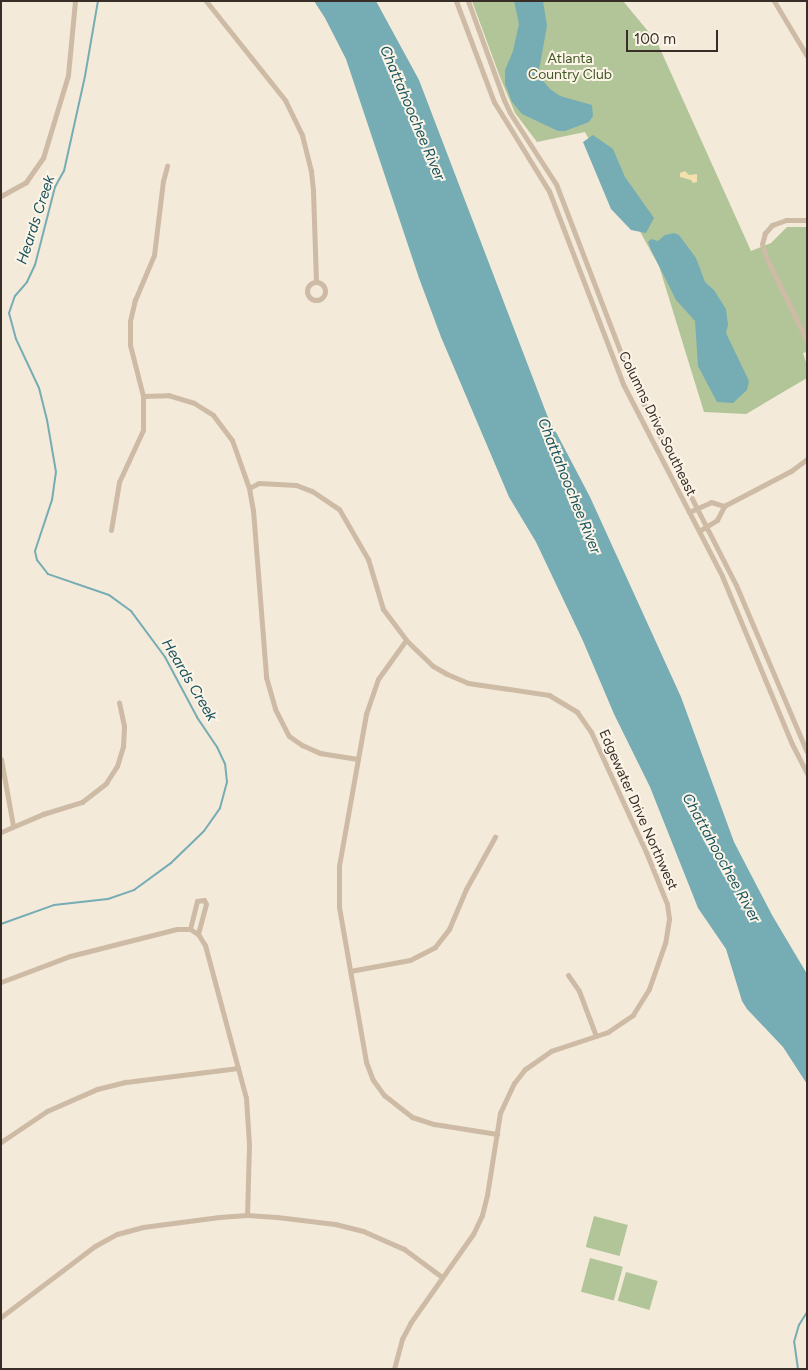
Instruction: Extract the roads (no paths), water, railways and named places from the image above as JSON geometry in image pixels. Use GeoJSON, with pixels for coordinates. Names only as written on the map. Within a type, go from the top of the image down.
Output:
{"type":"FeatureCollection","features":[{"type":"Feature","properties":{"kind":"street"},"geometry":{"type":"LineString","coordinates":[[1,196],[26,182],[43,158],[68,75],[75,1]]}},
{"type":"Feature","properties":{"kind":"street"},"geometry":{"type":"LineString","coordinates":[[206,1],[285,100],[302,135],[309,162],[313,191],[316,282]]}},
{"type":"Feature","properties":{"kind":"street","name":"Columns Drive Southeast"},"geometry":{"type":"LineString","coordinates":[[456,1],[494,102],[549,192],[614,365],[722,576],[792,744],[807,773]]}},
{"type":"Feature","properties":{"kind":"street","name":"Columns Drive Southeast"},"geometry":{"type":"LineString","coordinates":[[468,1],[504,100],[510,113],[556,184],[631,380],[736,585],[807,752]]}},
{"type":"Feature","properties":{"kind":"street"},"geometry":{"type":"LineString","coordinates":[[774,1],[807,56]]}},
{"type":"Feature","properties":{"kind":"street"},"geometry":{"type":"LineString","coordinates":[[111,530],[119,482],[143,430],[143,396],[130,345],[130,321],[135,300],[154,255],[163,181],[167,166]]}},
{"type":"Feature","properties":{"kind":"street"},"geometry":{"type":"LineString","coordinates":[[807,220],[786,220],[772,225],[765,233],[762,244],[767,259],[807,341]]}},
{"type":"Feature","properties":{"kind":"street"},"geometry":{"type":"LineString","coordinates":[[143,396],[178,397],[194,403],[224,426],[232,440],[249,488],[255,532],[266,677],[275,709],[290,736],[302,745],[320,753],[358,759]]}},
{"type":"Feature","properties":{"kind":"street"},"geometry":{"type":"LineString","coordinates":[[699,531],[717,520],[724,506],[783,476],[807,459]]}},
{"type":"Feature","properties":{"kind":"street","name":"Edgewater Drive Northwest"},"geometry":{"type":"LineString","coordinates":[[249,488],[259,483],[296,485],[312,491],[339,509],[368,559],[383,610],[406,640],[433,666],[459,680],[481,686],[539,692],[558,698],[577,712],[591,732],[663,890],[669,919],[665,943],[643,1003],[621,1025],[596,1036],[551,1051],[525,1069],[506,1097],[497,1134],[482,1216],[473,1234],[411,1322],[402,1339],[394,1369]]}},
{"type":"Feature","properties":{"kind":"street"},"geometry":{"type":"LineString","coordinates":[[689,512],[711,502],[724,506]]}},
{"type":"Feature","properties":{"kind":"street"},"geometry":{"type":"LineString","coordinates":[[406,640],[386,665],[373,691],[366,714],[338,880],[339,907],[366,1062],[373,1080],[384,1095],[402,1111],[422,1121],[497,1134]]}},
{"type":"Feature","properties":{"kind":"street"},"geometry":{"type":"LineString","coordinates":[[1,832],[82,802],[106,783],[117,766],[123,746],[124,726],[119,703]]}},
{"type":"Feature","properties":{"kind":"street"},"geometry":{"type":"LineString","coordinates":[[1,759],[13,826]]}},
{"type":"Feature","properties":{"kind":"street"},"geometry":{"type":"LineString","coordinates":[[350,971],[410,960],[435,947],[449,929],[466,889],[495,837]]}},
{"type":"Feature","properties":{"kind":"street"},"geometry":{"type":"LineString","coordinates":[[190,929],[197,901],[204,900],[206,904],[198,934]]}},
{"type":"Feature","properties":{"kind":"street"},"geometry":{"type":"LineString","coordinates":[[1,982],[70,956],[177,929],[190,929],[198,934],[205,944],[238,1068],[248,1119],[247,1215]]}},
{"type":"Feature","properties":{"kind":"street"},"geometry":{"type":"LineString","coordinates":[[568,975],[578,991],[596,1036]]}},
{"type":"Feature","properties":{"kind":"street"},"geometry":{"type":"LineString","coordinates":[[1,1142],[47,1111],[97,1089],[126,1082],[238,1068]]}},
{"type":"Feature","properties":{"kind":"street"},"geometry":{"type":"LineString","coordinates":[[2,1316],[95,1246],[116,1234],[142,1227],[247,1215],[335,1224],[363,1231],[404,1249],[442,1277]]}},
{"type":"Feature","properties":{"kind":"water","name":"Chattahoochee River"},"geometry":{"type":"Polygon","coordinates":[[[314,1],[376,1],[419,80],[547,415],[590,497],[681,697],[734,842],[772,915],[807,974],[807,1084],[783,1047],[747,1009],[742,1001],[726,949],[698,908],[650,787],[614,714],[583,641],[536,542],[509,497],[441,337],[419,278],[346,59],[314,1]]]}},
{"type":"Feature","properties":{"kind":"water"},"geometry":{"type":"Polygon","coordinates":[[[514,1],[543,1],[547,26],[539,70],[540,77],[550,89],[560,96],[592,105],[593,116],[589,122],[565,131],[558,131],[522,114],[512,102],[505,84],[505,70],[513,51],[519,24],[514,1]]]}},
{"type":"Feature","properties":{"kind":"water"},"geometry":{"type":"Polygon","coordinates":[[[593,135],[613,149],[625,177],[654,218],[646,233],[631,230],[611,209],[583,142],[593,135]]]}},
{"type":"Feature","properties":{"kind":"water"},"geometry":{"type":"Polygon","coordinates":[[[674,233],[679,235],[696,258],[705,282],[714,290],[726,309],[728,325],[726,333],[749,381],[747,390],[733,403],[717,402],[698,366],[695,321],[676,300],[648,242],[651,239],[658,241],[665,235],[674,233]]]}},
{"type":"Feature","properties":{"kind":"waterway","name":"Heards Creek"},"geometry":{"type":"LineString","coordinates":[[1,924],[54,905],[108,899],[134,890],[171,863],[204,831],[220,808],[227,782],[225,764],[217,747],[197,717],[165,657],[131,611],[109,595],[48,574],[37,560],[35,551],[52,500],[56,472],[39,388],[16,339],[9,313],[15,296],[27,282],[35,265],[55,187],[64,171],[85,76],[98,1]]}},
{"type":"Feature","properties":{"kind":"waterway"},"geometry":{"type":"LineString","coordinates":[[798,1369],[794,1342],[799,1325],[807,1312]]}},
{"type":"Feature","properties":{"kind":"park label","name":"Atlanta Country Club"},"geometry":{"type":"Point","coordinates":[570,68]}}]}
